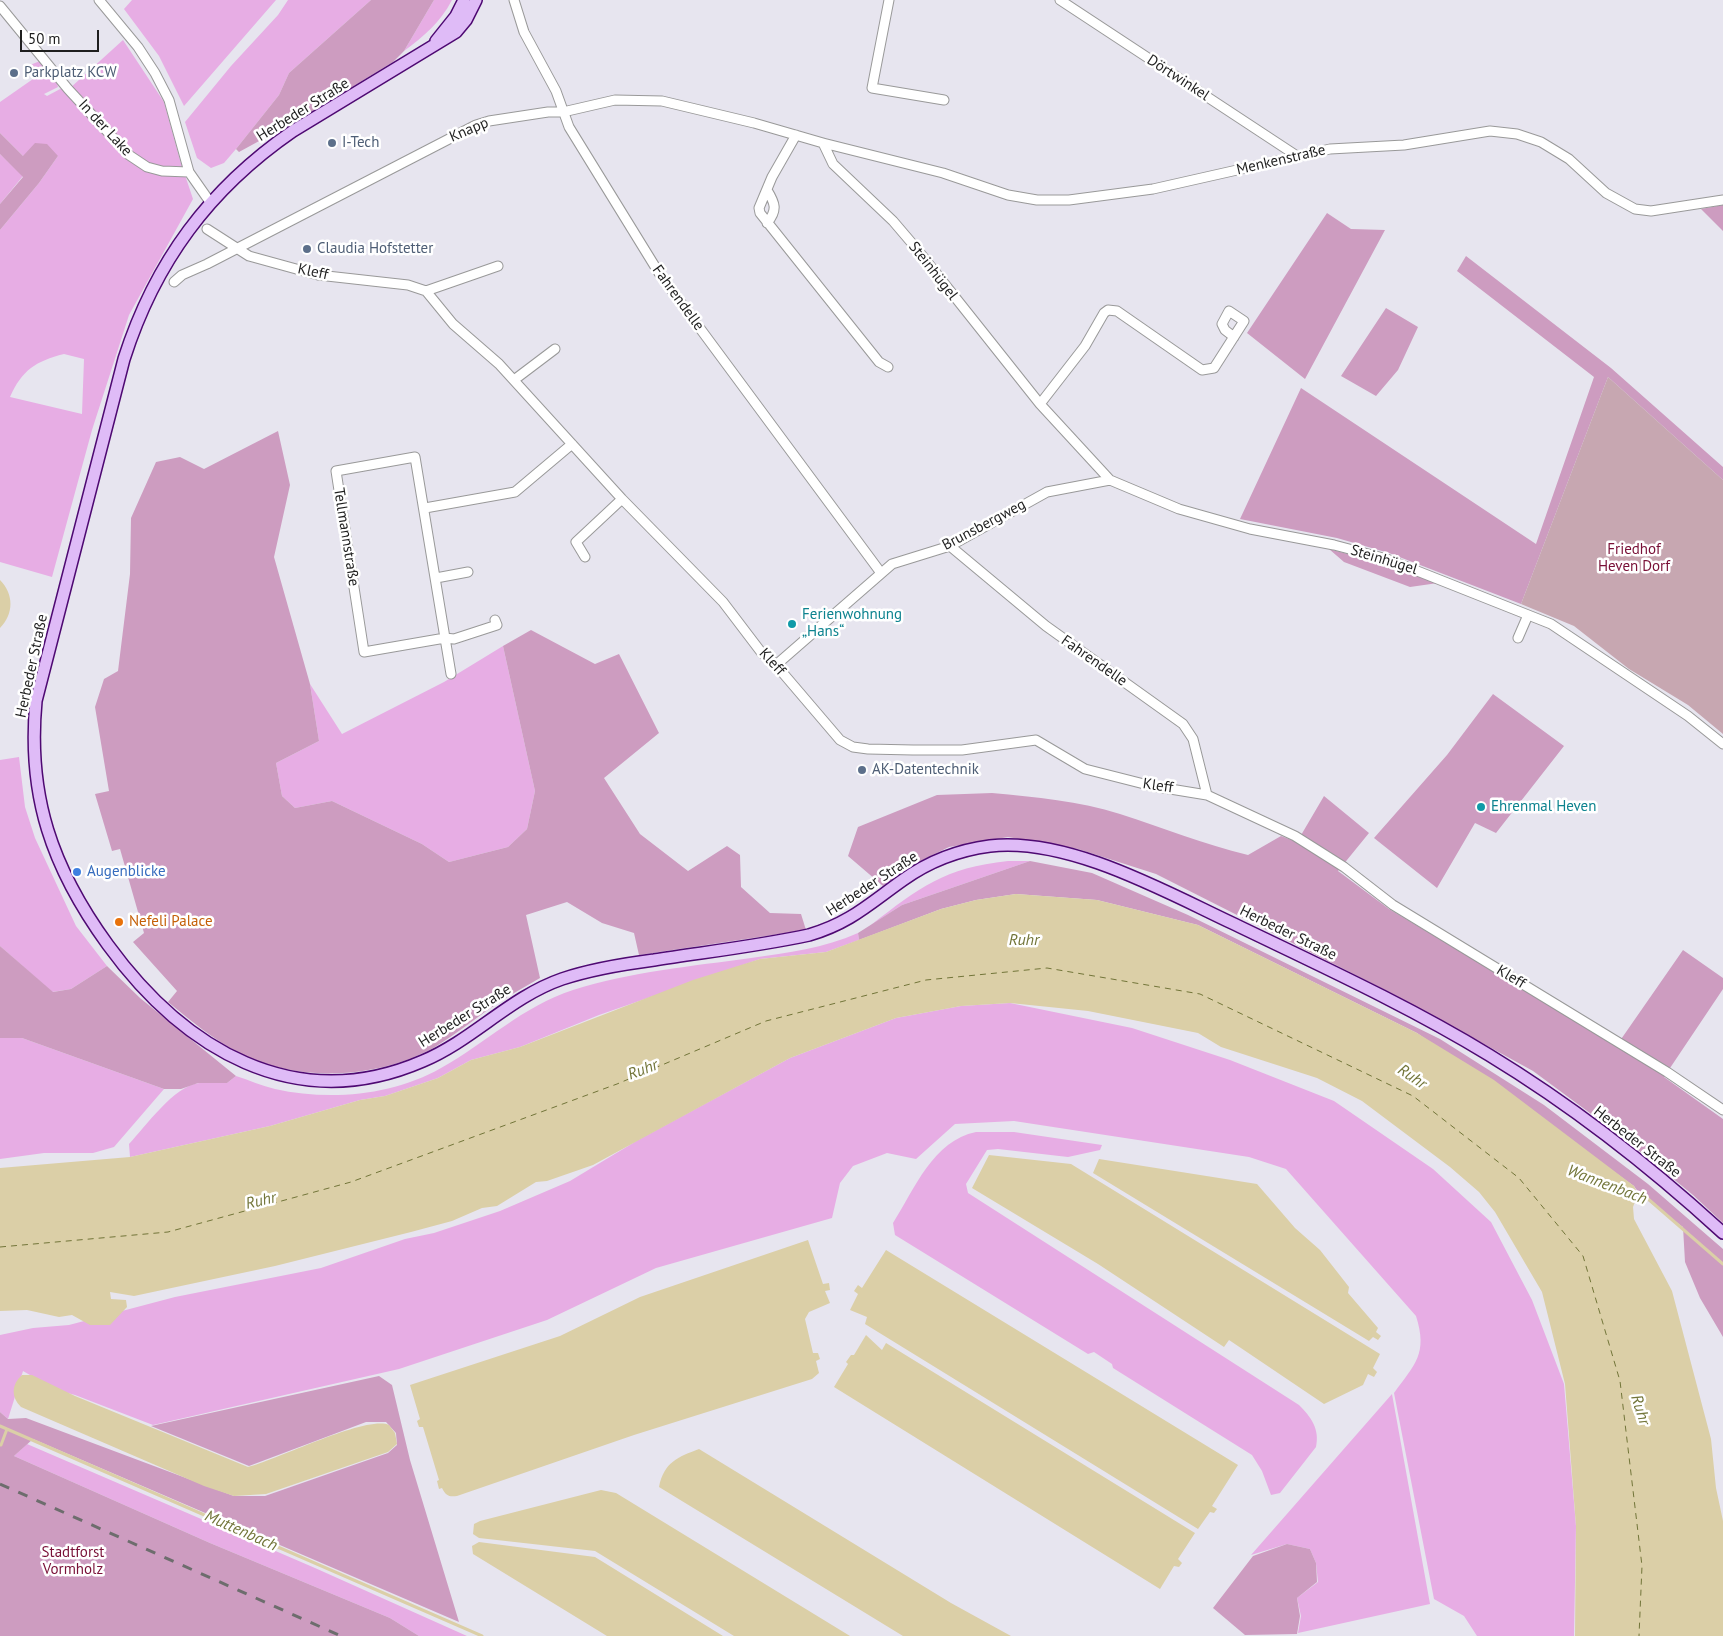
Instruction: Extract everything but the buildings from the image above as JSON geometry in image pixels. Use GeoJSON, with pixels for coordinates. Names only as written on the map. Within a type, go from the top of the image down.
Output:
{"type":"FeatureCollection","features":[{"type":"Feature","properties":{"kind":"main road","name":"Herbeder Straße"},"geometry":{"type":"LineString","coordinates":[[429,50],[456,16],[464,0]]}},
{"type":"Feature","properties":{"kind":"main road","name":"Herbeder Straße"},"geometry":{"type":"LineString","coordinates":[[476,0],[466,20],[456,32],[268,148],[210,202],[166,262],[133,331],[111,406],[36,701],[33,735],[35,773],[44,823],[74,891],[89,919],[121,962],[159,1003],[209,1045],[237,1060],[267,1071],[300,1079],[332,1081],[382,1074],[432,1056],[448,1048],[504,1008],[541,987],[563,978],[611,966],[790,939],[816,933],[848,920],[904,879],[938,860],[955,854],[992,846],[1023,847],[1058,852],[1095,862],[1139,878],[1379,994],[1435,1024],[1490,1056],[1560,1102],[1635,1158],[1723,1233]]}},
{"type":"Feature","properties":{"kind":"street"},"geometry":{"type":"LineString","coordinates":[[99,0],[138,47],[155,72],[170,100],[189,172],[210,202]]}},
{"type":"Feature","properties":{"kind":"street","name":"Fahrendelle"},"geometry":{"type":"LineString","coordinates":[[514,0],[524,32],[556,91],[569,127],[659,273],[881,573]]}},
{"type":"Feature","properties":{"kind":"street"},"geometry":{"type":"LineString","coordinates":[[888,0],[872,88],[944,100]]}},
{"type":"Feature","properties":{"kind":"street","name":"Dörtwinkel"},"geometry":{"type":"LineString","coordinates":[[1060,0],[1296,156]]}},
{"type":"Feature","properties":{"kind":"street","name":"In der Lake"},"geometry":{"type":"LineString","coordinates":[[0,6],[28,37],[68,89],[128,155],[147,167],[162,172],[189,172]]}},
{"type":"Feature","properties":{"kind":"street","name":"Knapp"},"geometry":{"type":"LineString","coordinates":[[174,282],[182,275],[489,120],[563,112],[615,100],[662,101],[823,143]]}},
{"type":"Feature","properties":{"kind":"street","name":"Menkenstraße"},"geometry":{"type":"LineString","coordinates":[[823,143],[942,173],[1008,195],[1037,200],[1069,200],[1153,189],[1335,148],[1404,145],[1492,131],[1517,134],[1549,146],[1569,159],[1606,193],[1635,209],[1651,211],[1723,200]]}},
{"type":"Feature","properties":{"kind":"street"},"geometry":{"type":"LineString","coordinates":[[796,135],[759,208],[767,223],[879,362],[888,367]]}},
{"type":"Feature","properties":{"kind":"street","name":"Steinhügel"},"geometry":{"type":"LineString","coordinates":[[823,143],[833,164],[893,221],[1040,404],[1110,480],[1179,509],[1250,529],[1334,545],[1387,559],[1551,624],[1688,716],[1723,744]]}},
{"type":"Feature","properties":{"kind":"street"},"geometry":{"type":"LineString","coordinates":[[767,190],[776,208],[767,223]]}},
{"type":"Feature","properties":{"kind":"street","name":"Kleff"},"geometry":{"type":"LineString","coordinates":[[207,229],[249,256],[318,275],[408,285],[426,291],[453,324],[499,364],[622,500],[722,602],[761,652],[776,665],[840,740],[853,747],[962,750],[1036,740],[1086,769],[1136,782],[1207,795],[1295,836],[1344,866],[1393,905],[1667,1072],[1723,1110]]}},
{"type":"Feature","properties":{"kind":"street"},"geometry":{"type":"LineString","coordinates":[[426,291],[498,266]]}},
{"type":"Feature","properties":{"kind":"street"},"geometry":{"type":"LineString","coordinates":[[1040,404],[1086,346],[1104,313],[1108,310],[1116,311],[1202,370],[1214,368],[1234,337]]}},
{"type":"Feature","properties":{"kind":"street"},"geometry":{"type":"LineString","coordinates":[[514,380],[555,349]]}},
{"type":"Feature","properties":{"kind":"street"},"geometry":{"type":"LineString","coordinates":[[425,508],[515,492],[572,444]]}},
{"type":"Feature","properties":{"kind":"street","name":"Tellmannstraße"},"geometry":{"type":"LineString","coordinates":[[451,674],[445,638],[425,508],[415,457],[336,471],[364,652],[445,638],[454,639],[497,625],[495,620]]}},
{"type":"Feature","properties":{"kind":"street","name":"Brunsbergweg"},"geometry":{"type":"LineString","coordinates":[[776,665],[892,564],[950,546],[1047,492],[1110,480]]}},
{"type":"Feature","properties":{"kind":"street"},"geometry":{"type":"LineString","coordinates":[[586,557],[576,542],[622,500]]}},
{"type":"Feature","properties":{"kind":"street","name":"Fahrendelle"},"geometry":{"type":"LineString","coordinates":[[950,546],[1046,626],[1183,724],[1194,739],[1207,795]]}},
{"type":"Feature","properties":{"kind":"street"},"geometry":{"type":"LineString","coordinates":[[436,578],[468,572]]}},
{"type":"Feature","properties":{"kind":"street"},"geometry":{"type":"LineString","coordinates":[[1518,638],[1528,615]]}},
{"type":"Feature","properties":{"kind":"shaded area"},"geometry":{"type":"Polygon","coordinates":[[[132,0],[276,0],[184,106],[159,56],[124,9],[132,0]]]}},
{"type":"Feature","properties":{"kind":"shaded area"},"geometry":{"type":"Polygon","coordinates":[[[288,0],[371,0],[289,73],[279,95],[236,149],[224,163],[211,168],[197,158],[185,122],[231,66],[278,15],[288,0]]]}},
{"type":"Feature","properties":{"kind":"shaded area"},"geometry":{"type":"Polygon","coordinates":[[[434,0],[452,0],[442,16],[431,28],[404,51],[434,0]]]}},
{"type":"Feature","properties":{"kind":"shaded area"},"geometry":{"type":"Polygon","coordinates":[[[123,40],[164,102],[193,199],[129,315],[92,430],[52,577],[0,562],[0,230],[39,183],[58,156],[23,156],[0,133],[0,102],[33,79],[25,67],[40,61],[56,79],[58,87],[44,94],[47,96],[62,88],[69,89],[123,40]],[[64,354],[45,360],[25,373],[10,397],[82,414],[84,359],[64,354]]]}},
{"type":"Feature","properties":{"kind":"shaded area"},"geometry":{"type":"Polygon","coordinates":[[[0,154],[23,176],[0,204],[0,154]]]}},
{"type":"Feature","properties":{"kind":"shaded area"},"geometry":{"type":"Polygon","coordinates":[[[503,646],[535,791],[527,829],[508,847],[449,862],[422,844],[332,801],[295,808],[282,796],[276,763],[319,741],[310,684],[342,734],[444,682],[503,646]]]}},
{"type":"Feature","properties":{"kind":"shaded area"},"geometry":{"type":"Polygon","coordinates":[[[19,757],[25,807],[35,838],[76,926],[107,966],[71,989],[52,992],[0,946],[0,760],[19,757]]]}},
{"type":"Feature","properties":{"kind":"shaded area"},"geometry":{"type":"Polygon","coordinates":[[[1008,861],[1030,861],[902,905],[871,925],[904,900],[934,881],[966,869],[1008,861]]]}},
{"type":"Feature","properties":{"kind":"shaded area"},"geometry":{"type":"Polygon","coordinates":[[[858,933],[859,940],[826,952],[760,959],[599,1015],[520,1047],[471,1060],[438,1078],[385,1096],[360,1100],[270,1126],[130,1157],[129,1144],[161,1108],[180,1091],[199,1083],[227,1083],[236,1076],[270,1088],[296,1093],[338,1095],[381,1090],[402,1085],[441,1068],[521,1015],[538,1005],[573,990],[639,974],[806,949],[832,943],[858,933]]]}},
{"type":"Feature","properties":{"kind":"shaded area"},"geometry":{"type":"Polygon","coordinates":[[[1010,1003],[1132,1028],[1230,1060],[1334,1101],[1433,1169],[1491,1222],[1532,1300],[1564,1384],[1576,1526],[1574,1636],[1477,1636],[1464,1616],[1434,1599],[1394,1393],[1413,1366],[1420,1349],[1421,1340],[1416,1316],[1286,1169],[1249,1157],[1014,1121],[955,1124],[916,1159],[887,1153],[853,1166],[840,1183],[832,1218],[656,1268],[547,1320],[399,1369],[153,1425],[75,1395],[56,1390],[23,1371],[8,1419],[0,1412],[0,1335],[33,1328],[69,1325],[175,1297],[321,1268],[405,1239],[434,1233],[500,1211],[570,1181],[638,1140],[790,1058],[896,1018],[961,1006],[1010,1003]]]}},
{"type":"Feature","properties":{"kind":"shaded area"},"geometry":{"type":"Polygon","coordinates":[[[0,1038],[22,1038],[164,1089],[114,1147],[93,1153],[44,1153],[0,1159],[0,1038]]]}},
{"type":"Feature","properties":{"kind":"shaded area"},"geometry":{"type":"Polygon","coordinates":[[[976,1132],[1014,1132],[1102,1145],[1100,1150],[1068,1157],[998,1149],[987,1150],[966,1184],[968,1193],[1299,1405],[1314,1424],[1317,1435],[1316,1447],[1280,1493],[1271,1495],[1262,1471],[1252,1455],[1113,1368],[1112,1364],[1094,1352],[1088,1354],[895,1235],[893,1223],[927,1168],[948,1145],[961,1137],[976,1132]]]}},
{"type":"Feature","properties":{"kind":"shaded area"},"geometry":{"type":"Polygon","coordinates":[[[1392,1394],[1430,1604],[1298,1633],[1301,1616],[1297,1598],[1318,1582],[1316,1563],[1310,1549],[1287,1544],[1251,1555],[1392,1394]]]}},
{"type":"Feature","properties":{"kind":"shaded area"},"geometry":{"type":"Polygon","coordinates":[[[27,1444],[315,1568],[467,1636],[419,1636],[390,1618],[210,1543],[14,1456],[27,1444]]]}},
{"type":"Feature","properties":{"kind":"green space"},"geometry":{"type":"Polygon","coordinates":[[[371,0],[434,0],[404,51],[393,62],[267,139],[261,140],[239,152],[236,149],[279,95],[289,73],[371,0]]]}},
{"type":"Feature","properties":{"kind":"green space"},"geometry":{"type":"Polygon","coordinates":[[[0,133],[23,156],[35,143],[47,144],[58,156],[39,183],[0,230],[0,204],[23,177],[0,154],[0,133]]]}},
{"type":"Feature","properties":{"kind":"green space"},"geometry":{"type":"Polygon","coordinates":[[[1723,205],[1723,231],[1701,209],[1723,205]]]}},
{"type":"Feature","properties":{"kind":"green space"},"geometry":{"type":"Polygon","coordinates":[[[1327,213],[1351,229],[1385,230],[1305,379],[1247,333],[1327,213]]]}},
{"type":"Feature","properties":{"kind":"green space"},"geometry":{"type":"Polygon","coordinates":[[[1466,256],[1611,368],[1723,467],[1723,480],[1608,377],[1521,604],[1389,553],[1337,538],[1240,519],[1301,388],[1536,544],[1594,377],[1457,271],[1466,256]]]}},
{"type":"Feature","properties":{"kind":"green space"},"geometry":{"type":"Polygon","coordinates":[[[1386,308],[1418,327],[1398,370],[1376,396],[1341,376],[1386,308]]]}},
{"type":"Feature","properties":{"kind":"green space","name":"Friedhof Heven Dorf"},"geometry":{"type":"Polygon","coordinates":[[[1608,377],[1723,480],[1723,734],[1688,705],[1629,669],[1574,626],[1521,604],[1608,377]]]}},
{"type":"Feature","properties":{"kind":"green space"},"geometry":{"type":"Polygon","coordinates":[[[278,431],[290,485],[274,557],[310,684],[319,741],[276,763],[282,796],[295,808],[332,801],[422,844],[449,862],[508,847],[527,829],[535,791],[503,646],[531,630],[595,664],[619,654],[659,733],[604,778],[640,834],[688,871],[727,846],[740,855],[741,887],[770,913],[801,914],[806,930],[639,955],[634,933],[602,923],[567,902],[526,915],[540,978],[501,1001],[435,1047],[413,1058],[363,1071],[311,1073],[262,1063],[220,1042],[168,1002],[177,991],[133,942],[144,933],[120,849],[112,851],[95,794],[109,791],[95,707],[104,679],[118,671],[130,574],[131,518],[156,462],[180,457],[204,469],[278,431]]]}},
{"type":"Feature","properties":{"kind":"green space"},"geometry":{"type":"Polygon","coordinates":[[[1329,549],[1389,565],[1438,583],[1410,587],[1344,562],[1329,549]]]}},
{"type":"Feature","properties":{"kind":"green space"},"geometry":{"type":"Polygon","coordinates":[[[1493,694],[1564,746],[1496,833],[1475,823],[1437,888],[1374,838],[1447,755],[1493,694]]]}},
{"type":"Feature","properties":{"kind":"green space"},"geometry":{"type":"Polygon","coordinates":[[[992,793],[1057,800],[1089,806],[1248,855],[1281,836],[1297,842],[1324,796],[1369,833],[1338,871],[1389,909],[1617,1045],[1683,950],[1723,978],[1723,989],[1664,1077],[1723,1119],[1723,1223],[1693,1195],[1621,1136],[1533,1071],[1395,995],[1156,874],[1078,849],[1008,837],[949,847],[908,867],[883,886],[848,856],[858,827],[937,795],[992,793]]]}},
{"type":"Feature","properties":{"kind":"green space"},"geometry":{"type":"Polygon","coordinates":[[[1030,861],[1092,873],[1188,915],[1440,1039],[1544,1105],[1648,1184],[1723,1249],[1723,1337],[1700,1298],[1685,1262],[1683,1227],[1637,1191],[1634,1186],[1417,1033],[1198,925],[1097,900],[1016,894],[976,900],[941,909],[859,940],[858,933],[902,905],[1030,861]]]}},
{"type":"Feature","properties":{"kind":"green space"},"geometry":{"type":"Polygon","coordinates":[[[0,946],[53,992],[71,989],[107,966],[140,998],[236,1076],[227,1083],[198,1083],[181,1089],[164,1089],[22,1038],[0,1038],[0,946]]]}},
{"type":"Feature","properties":{"kind":"green space","name":"Stadtforst Vormholz"},"geometry":{"type":"Polygon","coordinates":[[[379,1376],[392,1385],[410,1460],[459,1622],[33,1439],[14,1456],[210,1543],[390,1618],[419,1636],[0,1636],[0,1412],[8,1419],[26,1418],[234,1496],[265,1496],[388,1453],[397,1445],[396,1433],[386,1422],[366,1422],[249,1466],[151,1426],[379,1376]]]}},
{"type":"Feature","properties":{"kind":"green space"},"geometry":{"type":"Polygon","coordinates":[[[1287,1544],[1310,1549],[1316,1563],[1317,1582],[1297,1598],[1300,1616],[1297,1634],[1245,1635],[1213,1608],[1253,1556],[1287,1544]]]}},
{"type":"Feature","properties":{"kind":"water"},"geometry":{"type":"Polygon","coordinates":[[[0,580],[8,591],[10,610],[8,617],[0,628],[0,580]]]}},
{"type":"Feature","properties":{"kind":"water","name":"Ruhr"},"geometry":{"type":"Polygon","coordinates":[[[1016,894],[1097,900],[1198,925],[1417,1033],[1494,1080],[1634,1186],[1638,1194],[1633,1207],[1634,1219],[1672,1291],[1711,1439],[1716,1488],[1723,1521],[1723,1636],[1575,1636],[1576,1526],[1565,1384],[1542,1292],[1495,1212],[1479,1192],[1450,1167],[1362,1101],[1317,1078],[1221,1047],[1198,1033],[1088,1011],[1010,1003],[961,1006],[896,1018],[790,1058],[593,1165],[547,1181],[536,1182],[497,1206],[482,1208],[452,1221],[275,1266],[134,1296],[110,1292],[111,1299],[126,1300],[127,1307],[110,1325],[90,1325],[72,1315],[59,1317],[27,1310],[0,1311],[0,1168],[130,1157],[270,1126],[360,1100],[385,1096],[438,1078],[471,1060],[520,1047],[693,980],[760,959],[826,952],[941,909],[976,900],[1016,894]]]}},
{"type":"Feature","properties":{"kind":"water"},"geometry":{"type":"Polygon","coordinates":[[[989,1155],[1071,1164],[1380,1354],[1373,1368],[1377,1372],[1374,1377],[1368,1374],[1363,1385],[1324,1404],[1229,1340],[1224,1347],[1098,1264],[972,1188],[989,1155]]]}},
{"type":"Feature","properties":{"kind":"water"},"geometry":{"type":"Polygon","coordinates":[[[1099,1159],[1257,1184],[1295,1228],[1320,1250],[1349,1287],[1348,1293],[1378,1328],[1376,1332],[1381,1336],[1378,1340],[1373,1337],[1369,1341],[1093,1173],[1099,1159]]]}},
{"type":"Feature","properties":{"kind":"water"},"geometry":{"type":"Polygon","coordinates":[[[808,1240],[823,1284],[829,1283],[830,1290],[825,1291],[830,1303],[809,1312],[805,1319],[813,1353],[818,1353],[820,1359],[816,1361],[819,1373],[812,1379],[634,1435],[457,1496],[448,1495],[442,1488],[439,1489],[437,1481],[439,1480],[423,1427],[419,1427],[417,1421],[420,1419],[410,1385],[560,1336],[640,1297],[808,1240]]]}},
{"type":"Feature","properties":{"kind":"water"},"geometry":{"type":"Polygon","coordinates":[[[886,1250],[1238,1465],[1212,1506],[1217,1509],[1214,1513],[1210,1512],[1198,1529],[865,1324],[867,1317],[850,1310],[858,1294],[854,1291],[858,1285],[862,1288],[886,1250]]]}},
{"type":"Feature","properties":{"kind":"water"},"geometry":{"type":"Polygon","coordinates":[[[866,1335],[882,1350],[886,1343],[1195,1533],[1178,1559],[1182,1563],[1179,1567],[1174,1566],[1160,1589],[834,1387],[848,1364],[846,1362],[851,1355],[854,1355],[866,1335]]]}},
{"type":"Feature","properties":{"kind":"water"},"geometry":{"type":"Polygon","coordinates":[[[22,1375],[32,1375],[75,1396],[248,1467],[361,1426],[389,1425],[395,1433],[397,1444],[388,1452],[266,1494],[234,1496],[204,1486],[21,1407],[15,1399],[14,1387],[22,1375]]]}},
{"type":"Feature","properties":{"kind":"water"},"geometry":{"type":"Polygon","coordinates":[[[699,1449],[951,1603],[1011,1636],[903,1636],[659,1487],[668,1466],[678,1458],[699,1449]]]}},
{"type":"Feature","properties":{"kind":"water"},"geometry":{"type":"Polygon","coordinates":[[[601,1490],[616,1493],[850,1636],[734,1636],[595,1551],[479,1538],[473,1534],[474,1524],[480,1521],[601,1490]]]}},
{"type":"Feature","properties":{"kind":"water"},"geometry":{"type":"Polygon","coordinates":[[[479,1542],[595,1557],[723,1636],[607,1636],[473,1554],[472,1546],[479,1542]]]}},
{"type":"Feature","properties":{"kind":"waterway","name":"Wannenbach"},"geometry":{"type":"LineString","coordinates":[[1634,1193],[1647,1198],[1723,1264]]}},
{"type":"Feature","properties":{"kind":"waterway","name":"Muttenbach"},"geometry":{"type":"LineString","coordinates":[[0,1426],[482,1636]]}},
{"type":"Feature","properties":{"kind":"waterway"},"geometry":{"type":"LineString","coordinates":[[1,1445],[7,1429]]}},
{"type":"Feature","properties":{"kind":"ferry route"},"geometry":{"type":"LineString","coordinates":[[0,1247],[168,1232],[351,1182],[617,1084],[766,1021],[926,980],[1047,968],[1200,994],[1413,1096],[1519,1178],[1583,1256],[1620,1381],[1642,1566],[1639,1636]]}},
{"type":"Feature","properties":{"kind":"railway"},"geometry":{"type":"LineString","coordinates":[[0,1484],[341,1636]]}},
{"type":"Feature","properties":{"kind":"place","name":"Parkplatz KCW"},"geometry":{"type":"Point","coordinates":[14,73]}},
{"type":"Feature","properties":{"kind":"place","name":"I-Tech"},"geometry":{"type":"Point","coordinates":[332,143]}},
{"type":"Feature","properties":{"kind":"place","name":"Claudia Hofstetter"},"geometry":{"type":"Point","coordinates":[307,249]}},
{"type":"Feature","properties":{"kind":"place","name":"Ferienwohnung „Hans“"},"geometry":{"type":"Point","coordinates":[792,624]}},
{"type":"Feature","properties":{"kind":"place","name":"AK-Datentechnik"},"geometry":{"type":"Point","coordinates":[862,770]}},
{"type":"Feature","properties":{"kind":"place","name":"Ehrenmal Heven"},"geometry":{"type":"Point","coordinates":[1481,807]}},
{"type":"Feature","properties":{"kind":"place","name":"Augenblicke"},"geometry":{"type":"Point","coordinates":[77,872]}},
{"type":"Feature","properties":{"kind":"place","name":"Nefeli Palace"},"geometry":{"type":"Point","coordinates":[119,922]}}]}
